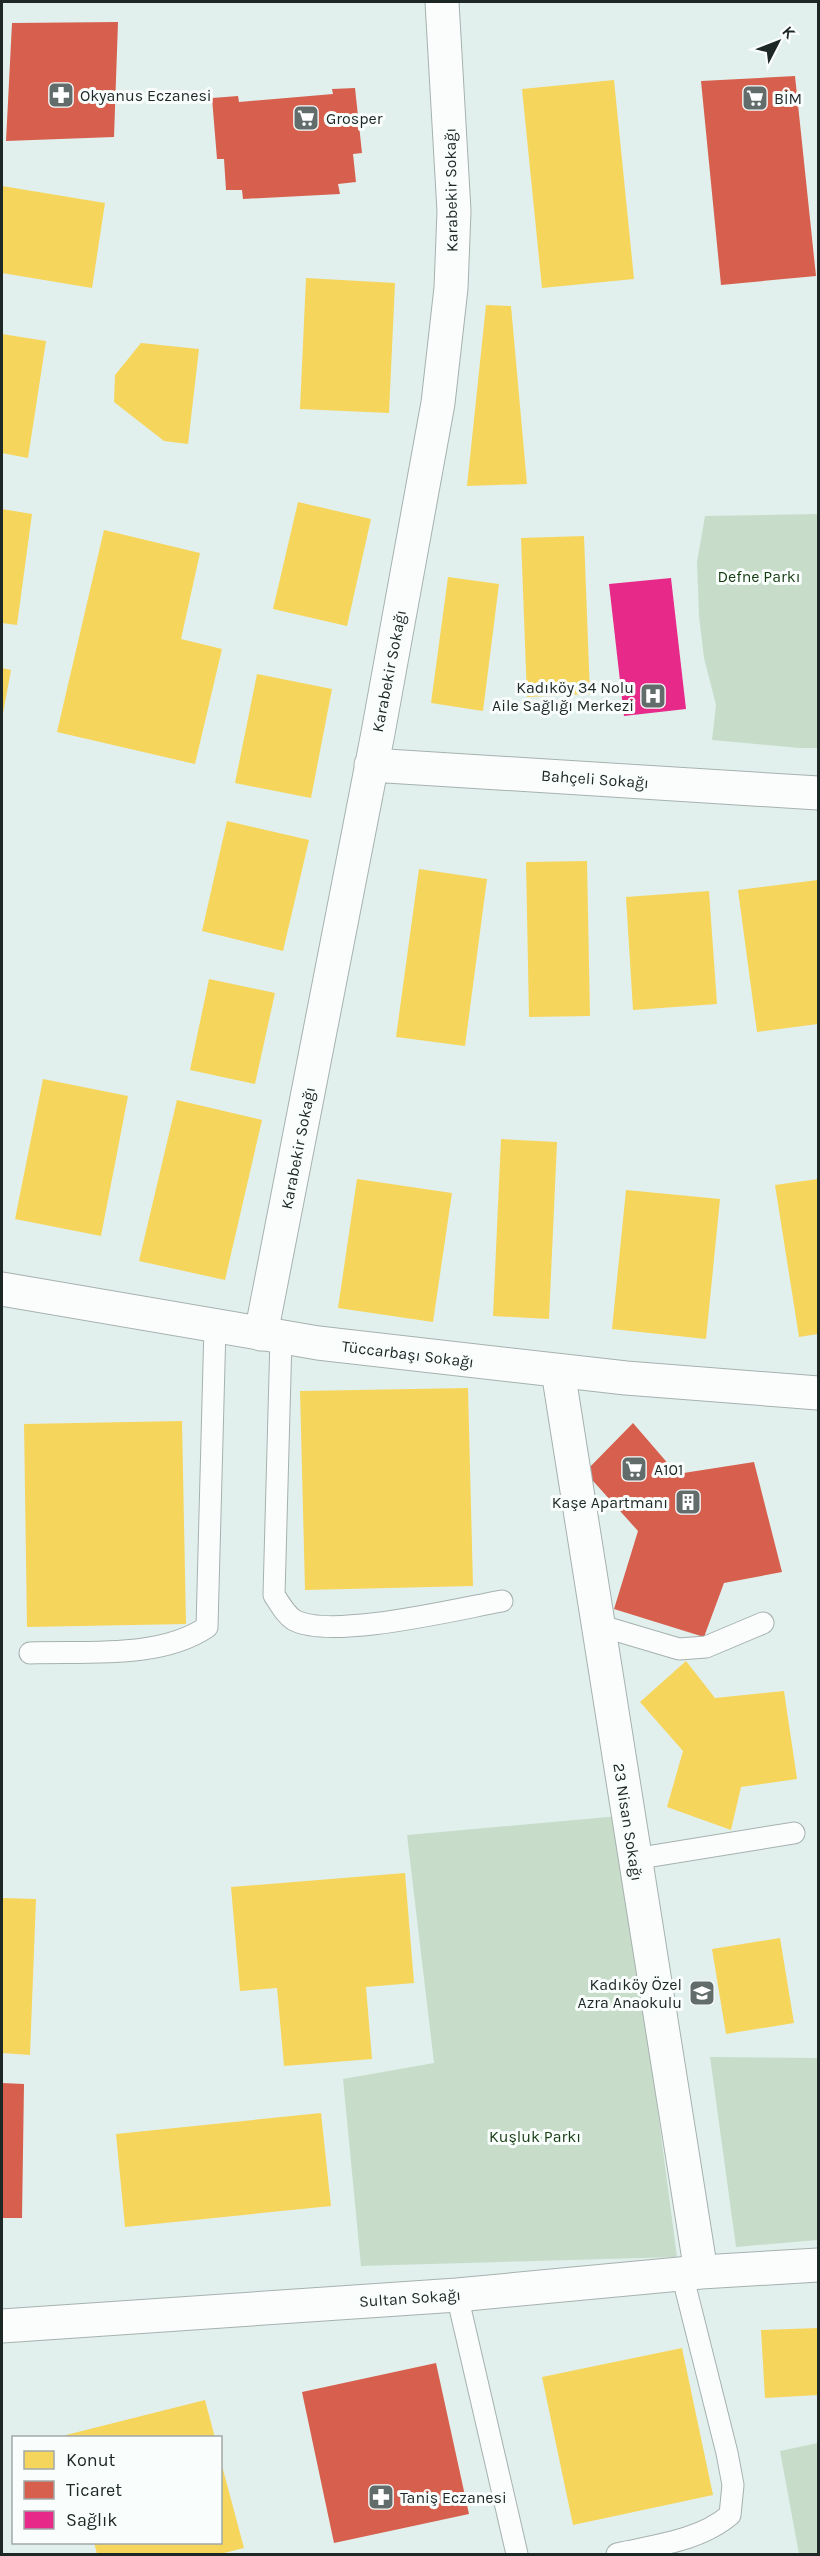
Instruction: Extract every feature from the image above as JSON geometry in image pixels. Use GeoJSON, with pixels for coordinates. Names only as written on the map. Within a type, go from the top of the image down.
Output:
{"type":"FeatureCollection","features":[{"type":"Feature","properties":{"kind":"street","name":"Karabekir Sokağı"},"geometry":{"type":"LineString","coordinates":[[271,1336],[372,765],[434,433],[451,288],[454,212],[442,2]]}},
{"type":"Feature","properties":{"kind":"street","name":"Bahçeli Sokağı"},"geometry":{"type":"LineString","coordinates":[[372,765],[819,793]]}},
{"type":"Feature","properties":{"kind":"street","name":"Tüccarbaşı Sokağı"},"geometry":{"type":"LineString","coordinates":[[2,1289],[271,1336],[558,1371],[677,1383],[819,1393]]}},
{"type":"Feature","properties":{"kind":"street","name":"23 Nisan Sokağı"},"geometry":{"type":"LineString","coordinates":[[558,1371],[634,1859],[691,2273]]}},
{"type":"Feature","properties":{"kind":"street","name":"Sultan Sokağı"},"geometry":{"type":"LineString","coordinates":[[2,2326],[457,2295],[691,2273],[819,2265]]}},
{"type":"Feature","properties":{"kind":"lane"},"geometry":{"type":"LineString","coordinates":[[30,1653],[157,1649],[184,1641],[207,1627],[215,1326]]}},
{"type":"Feature","properties":{"kind":"lane"},"geometry":{"type":"LineString","coordinates":[[271,1336],[274,1595],[286,1614],[302,1623],[343,1628],[502,1601]]}},
{"type":"Feature","properties":{"kind":"lane"},"geometry":{"type":"LineString","coordinates":[[598,1625],[679,1649],[706,1647],[763,1623]]}},
{"type":"Feature","properties":{"kind":"lane"},"geometry":{"type":"LineString","coordinates":[[634,1859],[794,1833]]}},
{"type":"Feature","properties":{"kind":"lane"},"geometry":{"type":"LineString","coordinates":[[617,2554],[690,2538],[707,2531],[730,2515],[733,2485],[691,2273]]}},
{"type":"Feature","properties":{"kind":"lane"},"geometry":{"type":"LineString","coordinates":[[457,2295],[517,2554]]}},
{"type":"Feature","properties":{"kind":"green space","name":"Defne Parkı"},"geometry":{"type":"Polygon","coordinates":[[[818,514],[818,748],[712,740],[716,705],[704,658],[699,616],[697,562],[705,516],[818,514]]]}},
{"type":"Feature","properties":{"kind":"green space","name":"Kuşluk Parkı"},"geometry":{"type":"Polygon","coordinates":[[[619,1816],[677,2257],[361,2266],[343,2079],[434,2063],[407,1835],[619,1816]]]}},
{"type":"Feature","properties":{"kind":"green space"},"geometry":{"type":"Polygon","coordinates":[[[710,2057],[818,2058],[818,2240],[736,2247],[710,2057]]]}},
{"type":"Feature","properties":{"kind":"green space"},"geometry":{"type":"Polygon","coordinates":[[[818,2443],[818,2554],[799,2554],[780,2451],[818,2443]]]}},
{"type":"Feature","properties":{"kind":"building: Konut"},"geometry":{"type":"Polygon","coordinates":[[[614,80],[634,279],[542,288],[522,89],[614,80]]]}},
{"type":"Feature","properties":{"kind":"building: Konut"},"geometry":{"type":"Polygon","coordinates":[[[2,186],[105,203],[92,288],[2,273],[2,186]]]}},
{"type":"Feature","properties":{"kind":"building: Konut"},"geometry":{"type":"Polygon","coordinates":[[[306,278],[395,283],[389,413],[300,409],[306,278]]]}},
{"type":"Feature","properties":{"kind":"building: Konut"},"geometry":{"type":"Polygon","coordinates":[[[486,305],[511,306],[527,484],[467,486],[486,305]]]}},
{"type":"Feature","properties":{"kind":"building: Konut"},"geometry":{"type":"Polygon","coordinates":[[[2,334],[46,341],[28,458],[2,453],[2,334]]]}},
{"type":"Feature","properties":{"kind":"building: Konut"},"geometry":{"type":"Polygon","coordinates":[[[141,343],[199,349],[188,444],[164,441],[114,402],[115,375],[141,343]]]}},
{"type":"Feature","properties":{"kind":"building: Konut"},"geometry":{"type":"Polygon","coordinates":[[[298,502],[371,519],[347,626],[273,609],[298,502]]]}},
{"type":"Feature","properties":{"kind":"building: Konut"},"geometry":{"type":"Polygon","coordinates":[[[2,509],[32,514],[17,625],[2,623],[2,509]]]}},
{"type":"Feature","properties":{"kind":"building: Konut"},"geometry":{"type":"Polygon","coordinates":[[[104,530],[200,553],[181,639],[222,649],[195,764],[57,732],[104,530]]]}},
{"type":"Feature","properties":{"kind":"building: Konut"},"geometry":{"type":"Polygon","coordinates":[[[584,536],[590,694],[527,697],[521,538],[584,536]]]}},
{"type":"Feature","properties":{"kind":"building: Konut"},"geometry":{"type":"Polygon","coordinates":[[[448,577],[499,584],[483,711],[431,703],[448,577]]]}},
{"type":"Feature","properties":{"kind":"building: Konut"},"geometry":{"type":"Polygon","coordinates":[[[2,668],[11,670],[3,713],[2,713],[2,668]]]}},
{"type":"Feature","properties":{"kind":"building: Konut"},"geometry":{"type":"Polygon","coordinates":[[[257,674],[332,689],[311,798],[235,783],[257,674]]]}},
{"type":"Feature","properties":{"kind":"building: Konut"},"geometry":{"type":"Polygon","coordinates":[[[227,821],[309,840],[283,951],[202,931],[227,821]]]}},
{"type":"Feature","properties":{"kind":"building: Konut"},"geometry":{"type":"Polygon","coordinates":[[[587,861],[590,1016],[529,1017],[526,862],[587,861]]]}},
{"type":"Feature","properties":{"kind":"building: Konut"},"geometry":{"type":"Polygon","coordinates":[[[419,869],[487,879],[465,1046],[396,1037],[419,869]]]}},
{"type":"Feature","properties":{"kind":"building: Konut"},"geometry":{"type":"Polygon","coordinates":[[[818,880],[818,1024],[757,1032],[738,890],[818,880]]]}},
{"type":"Feature","properties":{"kind":"building: Konut"},"geometry":{"type":"Polygon","coordinates":[[[709,891],[717,1004],[633,1010],[626,897],[709,891]]]}},
{"type":"Feature","properties":{"kind":"building: Konut"},"geometry":{"type":"Polygon","coordinates":[[[209,979],[275,993],[255,1084],[190,1070],[209,979]]]}},
{"type":"Feature","properties":{"kind":"building: Konut"},"geometry":{"type":"Polygon","coordinates":[[[43,1079],[128,1096],[101,1236],[15,1219],[43,1079]]]}},
{"type":"Feature","properties":{"kind":"building: Konut"},"geometry":{"type":"Polygon","coordinates":[[[177,1100],[262,1120],[225,1280],[139,1261],[177,1100]]]}},
{"type":"Feature","properties":{"kind":"building: Konut"},"geometry":{"type":"Polygon","coordinates":[[[501,1139],[557,1142],[549,1319],[493,1316],[501,1139]]]}},
{"type":"Feature","properties":{"kind":"building: Konut"},"geometry":{"type":"Polygon","coordinates":[[[357,1179],[452,1193],[433,1322],[338,1308],[357,1179]]]}},
{"type":"Feature","properties":{"kind":"building: Konut"},"geometry":{"type":"Polygon","coordinates":[[[818,1179],[818,1334],[799,1337],[775,1185],[818,1179]]]}},
{"type":"Feature","properties":{"kind":"building: Konut"},"geometry":{"type":"Polygon","coordinates":[[[626,1190],[720,1199],[706,1339],[612,1329],[626,1190]]]}},
{"type":"Feature","properties":{"kind":"building: Konut"},"geometry":{"type":"Polygon","coordinates":[[[468,1388],[473,1586],[305,1590],[300,1391],[468,1388]]]}},
{"type":"Feature","properties":{"kind":"building: Konut"},"geometry":{"type":"Polygon","coordinates":[[[182,1421],[186,1624],[27,1627],[24,1424],[182,1421]]]}},
{"type":"Feature","properties":{"kind":"building: Konut"},"geometry":{"type":"Polygon","coordinates":[[[686,1661],[715,1698],[784,1691],[797,1779],[741,1787],[731,1830],[667,1807],[683,1751],[640,1702],[686,1661]]]}},
{"type":"Feature","properties":{"kind":"building: Konut"},"geometry":{"type":"Polygon","coordinates":[[[405,1873],[414,1983],[366,1987],[372,2059],[284,2066],[277,1988],[240,1991],[231,1887],[405,1873]]]}},
{"type":"Feature","properties":{"kind":"building: Konut"},"geometry":{"type":"Polygon","coordinates":[[[2,1898],[36,1899],[30,2055],[2,2053],[2,1898]]]}},
{"type":"Feature","properties":{"kind":"building: Konut"},"geometry":{"type":"Polygon","coordinates":[[[780,1938],[794,2023],[726,2034],[712,1949],[780,1938]]]}},
{"type":"Feature","properties":{"kind":"building: Konut"},"geometry":{"type":"Polygon","coordinates":[[[321,2113],[331,2206],[125,2227],[116,2134],[321,2113]]]}},
{"type":"Feature","properties":{"kind":"building: Konut"},"geometry":{"type":"Polygon","coordinates":[[[818,2328],[818,2395],[765,2398],[761,2330],[818,2328]]]}},
{"type":"Feature","properties":{"kind":"building: Konut"},"geometry":{"type":"Polygon","coordinates":[[[682,2348],[713,2495],[573,2525],[542,2377],[682,2348]]]}},
{"type":"Feature","properties":{"kind":"building: Konut"},"geometry":{"type":"Polygon","coordinates":[[[205,2400],[214,2436],[66,2436],[205,2400]]]}},
{"type":"Feature","properties":{"kind":"building: Konut"},"geometry":{"type":"Polygon","coordinates":[[[222,2466],[244,2548],[220,2554],[97,2554],[94,2544],[222,2544],[222,2466]]]}},
{"type":"Feature","properties":{"kind":"building: Ticaret"},"geometry":{"type":"Polygon","coordinates":[[[118,22],[114,137],[6,141],[12,23],[118,22]]]}},
{"type":"Feature","properties":{"kind":"building: Ticaret"},"geometry":{"type":"Polygon","coordinates":[[[795,76],[816,276],[721,285],[701,81],[795,76]]]}},
{"type":"Feature","properties":{"kind":"building: Ticaret"},"geometry":{"type":"Polygon","coordinates":[[[355,88],[362,153],[353,154],[356,182],[338,184],[340,194],[243,199],[242,190],[226,190],[224,159],[217,159],[212,98],[238,96],[239,102],[333,94],[332,89],[355,88]]]}},
{"type":"Feature","properties":{"kind":"building: Ticaret","name":"Kaşe Apartmanı"},"geometry":{"type":"Polygon","coordinates":[[[633,1423],[677,1474],[754,1462],[782,1572],[724,1583],[704,1637],[614,1609],[638,1531],[585,1472],[633,1423]]]}},
{"type":"Feature","properties":{"kind":"building: Ticaret"},"geometry":{"type":"Polygon","coordinates":[[[2,2083],[24,2084],[22,2218],[2,2218],[2,2083]]]}},
{"type":"Feature","properties":{"kind":"building: Ticaret"},"geometry":{"type":"Polygon","coordinates":[[[436,2363],[469,2514],[334,2543],[302,2392],[436,2363]]]}},
{"type":"Feature","properties":{"kind":"building: Sağlık"},"geometry":{"type":"Polygon","coordinates":[[[671,578],[686,709],[624,716],[609,584],[671,578]]]}},
{"type":"Feature","properties":{"kind":"place","name":"Okyanus Eczanesi"},"geometry":{"type":"Point","coordinates":[61,95]}},
{"type":"Feature","properties":{"kind":"place","name":"BİM"},"geometry":{"type":"Point","coordinates":[755,98]}},
{"type":"Feature","properties":{"kind":"place","name":"Grosper"},"geometry":{"type":"Point","coordinates":[306,118]}},
{"type":"Feature","properties":{"kind":"place","name":"Kadıköy 34 Nolu Aile Sağlığı Merkezi"},"geometry":{"type":"Point","coordinates":[653,696]}},
{"type":"Feature","properties":{"kind":"place","name":"A101"},"geometry":{"type":"Point","coordinates":[634,1469]}},
{"type":"Feature","properties":{"kind":"place","name":"Kaşe Apartmanı"},"geometry":{"type":"Point","coordinates":[688,1502]}},
{"type":"Feature","properties":{"kind":"place","name":"Kadıköy Özel Azra Anaokulu"},"geometry":{"type":"Point","coordinates":[702,1993]}},
{"type":"Feature","properties":{"kind":"place","name":"Taniş Eczanesi"},"geometry":{"type":"Point","coordinates":[381,2497]}}]}
